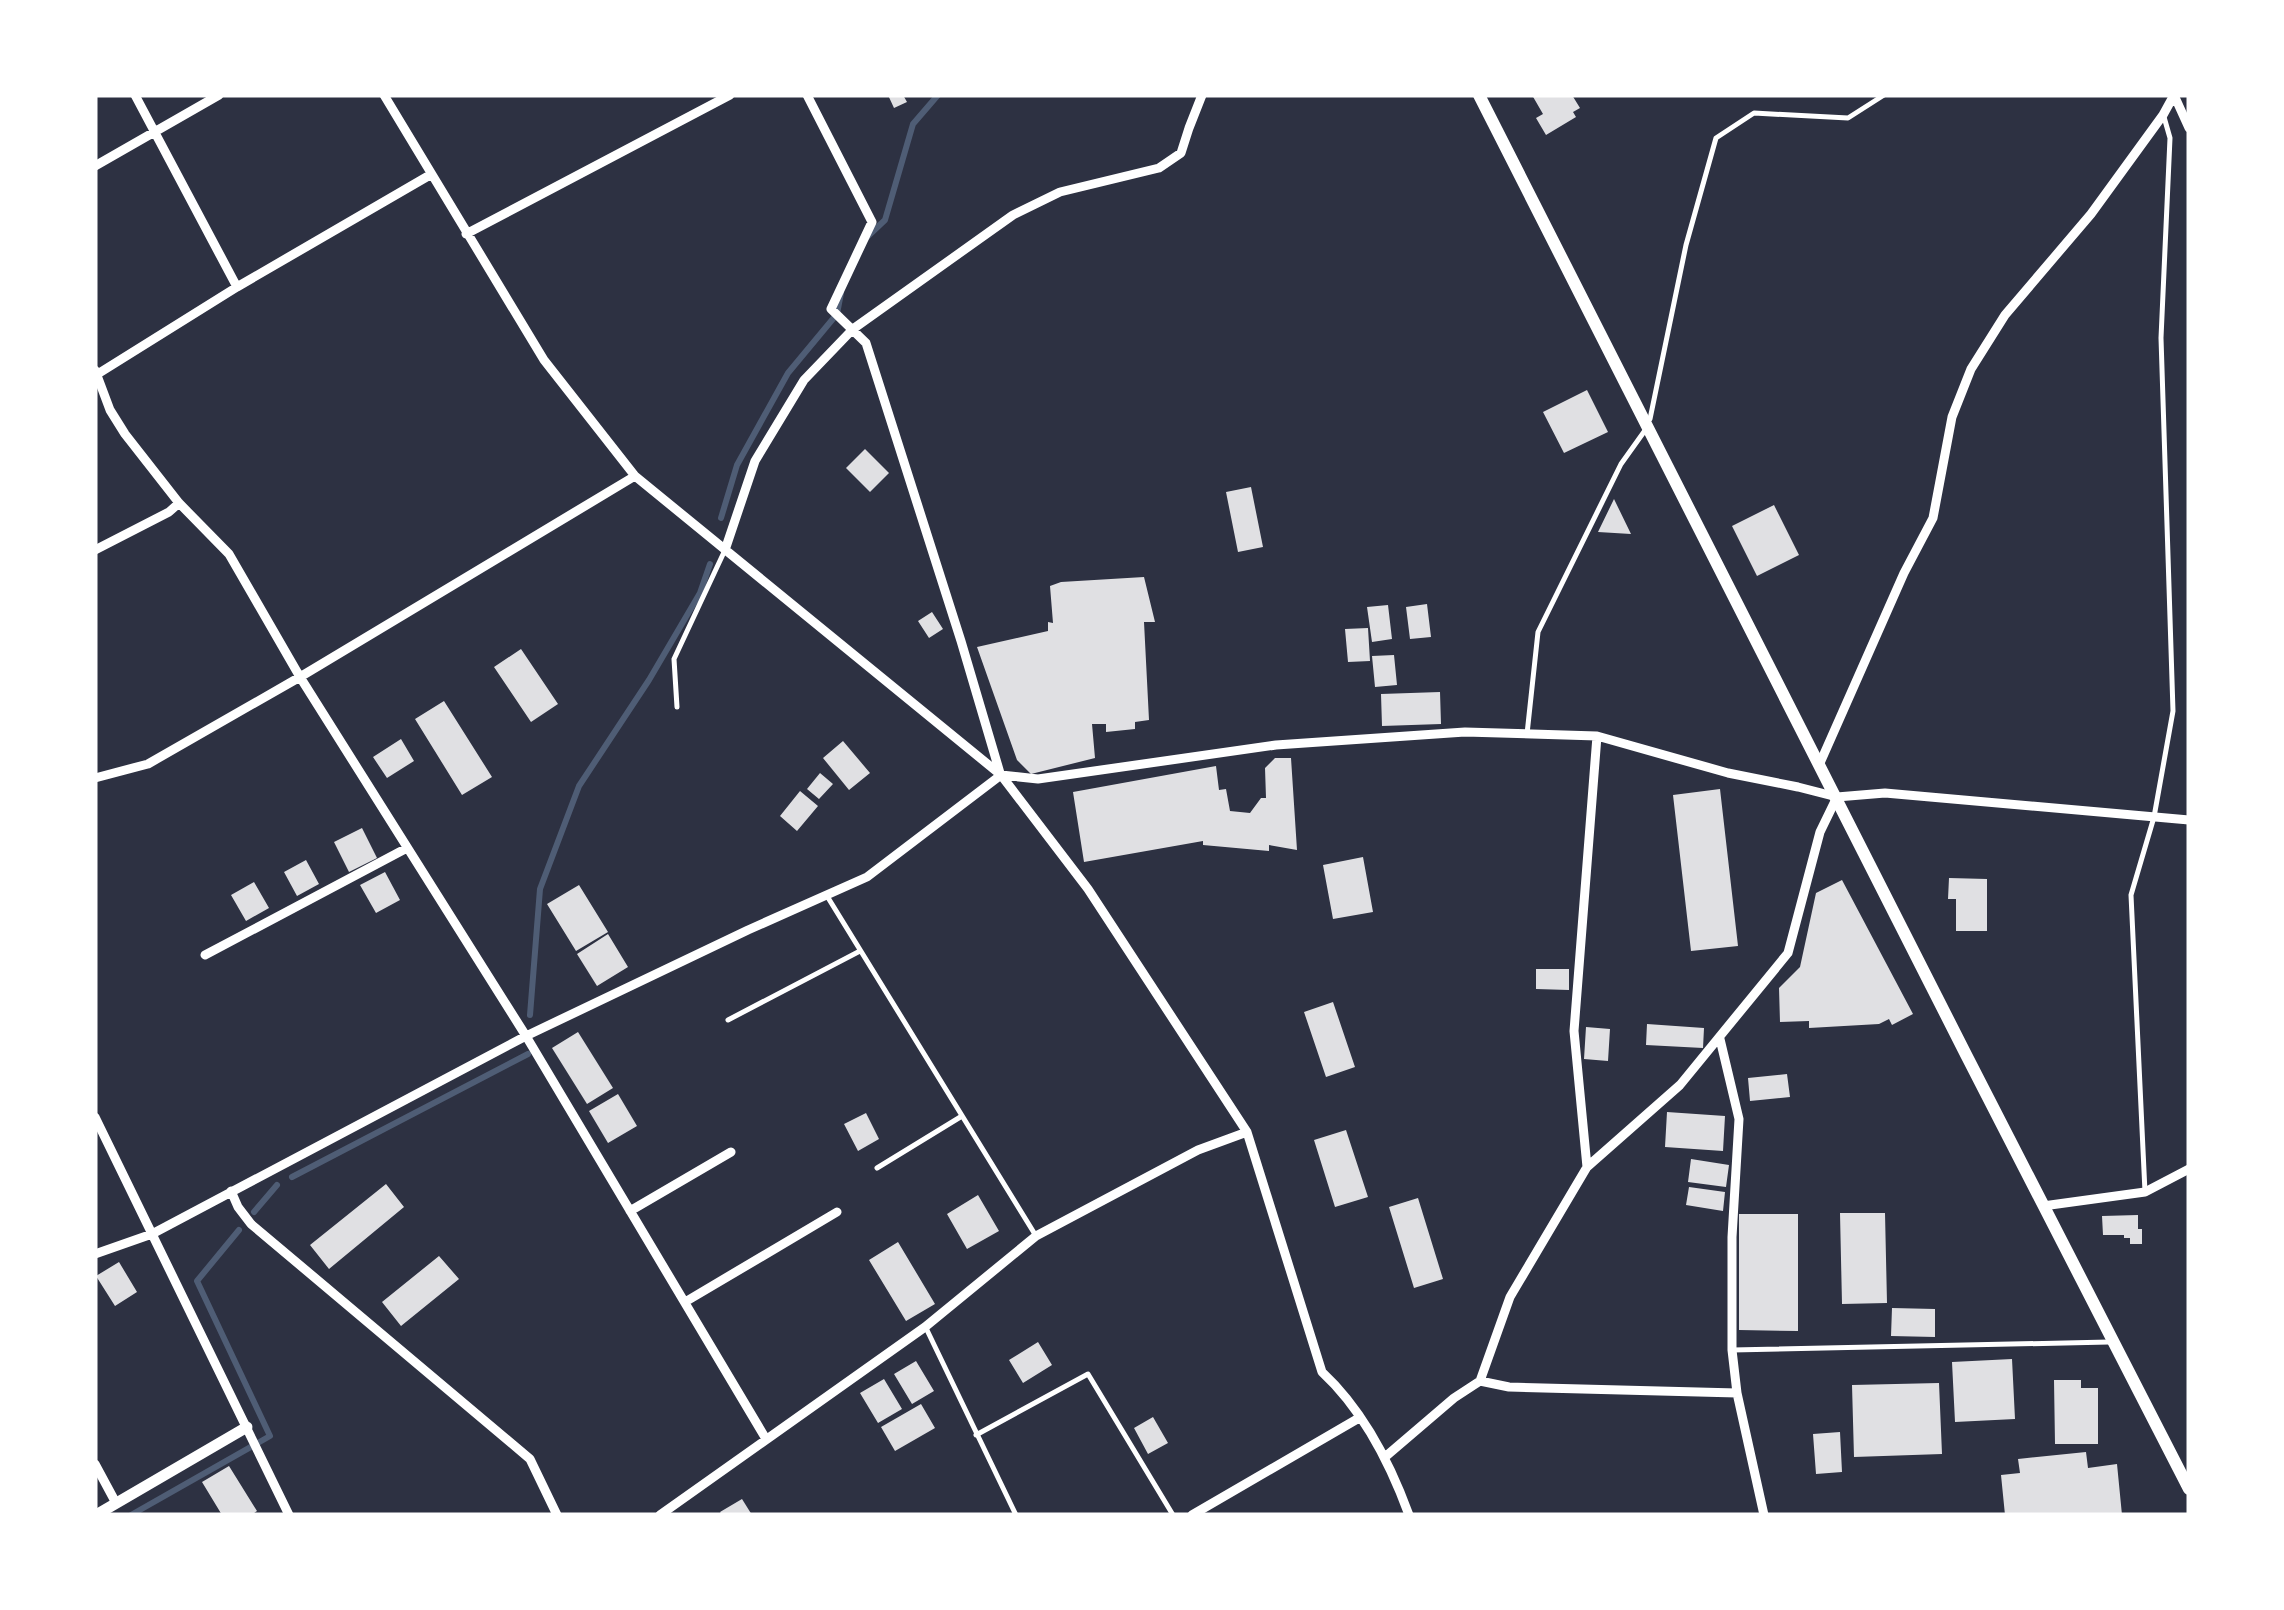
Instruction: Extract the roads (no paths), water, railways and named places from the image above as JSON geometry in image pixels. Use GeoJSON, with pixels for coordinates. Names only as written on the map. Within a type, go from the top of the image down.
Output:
{"type":"FeatureCollection","features":[{"type":"Feature","properties":{"kind":"main road"},"geometry":{"type":"LineString","coordinates":[[1479,95],[2189,1489]]}},
{"type":"Feature","properties":{"kind":"street"},"geometry":{"type":"LineString","coordinates":[[136,95],[237,287]]}},
{"type":"Feature","properties":{"kind":"street"},"geometry":{"type":"LineString","coordinates":[[95,166],[219,95]]}},
{"type":"Feature","properties":{"kind":"street"},"geometry":{"type":"LineString","coordinates":[[384,95],[544,360],[635,476],[1001,775],[1088,889],[1247,1132],[1322,1372],[1343,1392],[1384,1457],[1409,1515]]}},
{"type":"Feature","properties":{"kind":"street"},"geometry":{"type":"LineString","coordinates":[[466,234],[730,95]]}},
{"type":"Feature","properties":{"kind":"street"},"geometry":{"type":"LineString","coordinates":[[807,95],[872,222],[832,309],[866,344],[1001,775]]}},
{"type":"Feature","properties":{"kind":"street"},"geometry":{"type":"LineString","coordinates":[[724,550],[755,461],[804,380],[853,329],[1013,214],[1060,192],[1159,168],[1182,154],[1202,95]]}},
{"type":"Feature","properties":{"kind":"street"},"geometry":{"type":"LineString","coordinates":[[1820,763],[1932,518],[1952,417],[1971,368],[2006,315],[2091,214],[2164,115],[2174,95]]}},
{"type":"Feature","properties":{"kind":"street"},"geometry":{"type":"LineString","coordinates":[[2174,95],[2189,128]]}},
{"type":"Feature","properties":{"kind":"street"},"geometry":{"type":"LineString","coordinates":[[430,175],[96,372],[118,422],[178,504],[229,554],[300,676],[526,1036],[766,1440]]}},
{"type":"Feature","properties":{"kind":"street"},"geometry":{"type":"LineString","coordinates":[[95,778],[148,764],[635,476]]}},
{"type":"Feature","properties":{"kind":"street"},"geometry":{"type":"LineString","coordinates":[[95,550],[178,504]]}},
{"type":"Feature","properties":{"kind":"street"},"geometry":{"type":"LineString","coordinates":[[95,1254],[152,1234],[526,1036],[867,877],[1001,775],[1038,779],[1276,745],[1465,732],[1597,736],[1728,773],[1837,797],[1885,793],[2189,820]]}},
{"type":"Feature","properties":{"kind":"street"},"geometry":{"type":"LineString","coordinates":[[1587,1167],[1574,1031],[1597,736]]}},
{"type":"Feature","properties":{"kind":"street"},"geometry":{"type":"LineString","coordinates":[[1384,1457],[1480,1381],[1510,1297],[1587,1167],[1680,1085],[1788,953],[1820,832],[1837,797]]}},
{"type":"Feature","properties":{"kind":"street"},"geometry":{"type":"LineString","coordinates":[[205,955],[408,848]]}},
{"type":"Feature","properties":{"kind":"street"},"geometry":{"type":"LineString","coordinates":[[1720,1039],[1739,1119],[1732,1237],[1732,1350],[1737,1393],[1764,1515]]}},
{"type":"Feature","properties":{"kind":"street"},"geometry":{"type":"LineString","coordinates":[[95,1117],[289,1515]]}},
{"type":"Feature","properties":{"kind":"street"},"geometry":{"type":"LineString","coordinates":[[660,1515],[926,1326],[1036,1236],[1198,1150],[1247,1132]]}},
{"type":"Feature","properties":{"kind":"street"},"geometry":{"type":"LineString","coordinates":[[630,1210],[731,1152]]}},
{"type":"Feature","properties":{"kind":"street"},"geometry":{"type":"LineString","coordinates":[[2043,1206],[2146,1192],[2189,1168]]}},
{"type":"Feature","properties":{"kind":"street"},"geometry":{"type":"LineString","coordinates":[[230,1192],[251,1224],[530,1458],[558,1515]]}},
{"type":"Feature","properties":{"kind":"street"},"geometry":{"type":"LineString","coordinates":[[684,1302],[837,1212]]}},
{"type":"Feature","properties":{"kind":"street"},"geometry":{"type":"LineString","coordinates":[[1480,1381],[1509,1387],[1737,1393]]}},
{"type":"Feature","properties":{"kind":"street"},"geometry":{"type":"LineString","coordinates":[[1192,1515],[1360,1418]]}},
{"type":"Feature","properties":{"kind":"street"},"geometry":{"type":"LineString","coordinates":[[96,1515],[246,1427]]}},
{"type":"Feature","properties":{"kind":"street"},"geometry":{"type":"LineString","coordinates":[[95,1464],[116,1503]]}},
{"type":"Feature","properties":{"kind":"lane"},"geometry":{"type":"LineString","coordinates":[[1527,734],[1538,632],[1622,464],[1648,426],[1686,244],[1716,138],[1754,113],[1848,118],[1884,95]]}},
{"type":"Feature","properties":{"kind":"lane"},"geometry":{"type":"LineString","coordinates":[[2146,1192],[2131,894],[2154,817],[2174,711],[2161,338],[2170,138],[2164,115]]}},
{"type":"Feature","properties":{"kind":"lane"},"geometry":{"type":"LineString","coordinates":[[677,706],[674,659],[724,550]]}},
{"type":"Feature","properties":{"kind":"lane"},"geometry":{"type":"LineString","coordinates":[[827,896],[1036,1236]]}},
{"type":"Feature","properties":{"kind":"lane"},"geometry":{"type":"LineString","coordinates":[[728,1020],[860,951]]}},
{"type":"Feature","properties":{"kind":"lane"},"geometry":{"type":"LineString","coordinates":[[876,1168],[962,1116]]}},
{"type":"Feature","properties":{"kind":"lane"},"geometry":{"type":"LineString","coordinates":[[926,1326],[1016,1515]]}},
{"type":"Feature","properties":{"kind":"lane"},"geometry":{"type":"LineString","coordinates":[[1732,1350],[2113,1342]]}},
{"type":"Feature","properties":{"kind":"lane"},"geometry":{"type":"LineString","coordinates":[[976,1435],[1088,1374],[1173,1515]]}},
{"type":"Feature","properties":{"kind":"waterway"},"geometry":{"type":"LineString","coordinates":[[867,237],[885,220],[913,124],[938,95]]}},
{"type":"Feature","properties":{"kind":"waterway"},"geometry":{"type":"LineString","coordinates":[[721,518],[737,465],[788,373],[837,314],[841,293]]}},
{"type":"Feature","properties":{"kind":"waterway"},"geometry":{"type":"LineString","coordinates":[[530,1015],[540,889],[579,786],[649,680],[700,593],[710,564]]}},
{"type":"Feature","properties":{"kind":"waterway"},"geometry":{"type":"LineString","coordinates":[[292,1177],[528,1054]]}},
{"type":"Feature","properties":{"kind":"waterway"},"geometry":{"type":"LineString","coordinates":[[254,1212],[277,1185]]}},
{"type":"Feature","properties":{"kind":"waterway"},"geometry":{"type":"LineString","coordinates":[[131,1515],[270,1436],[197,1281],[239,1230]]}}]}
